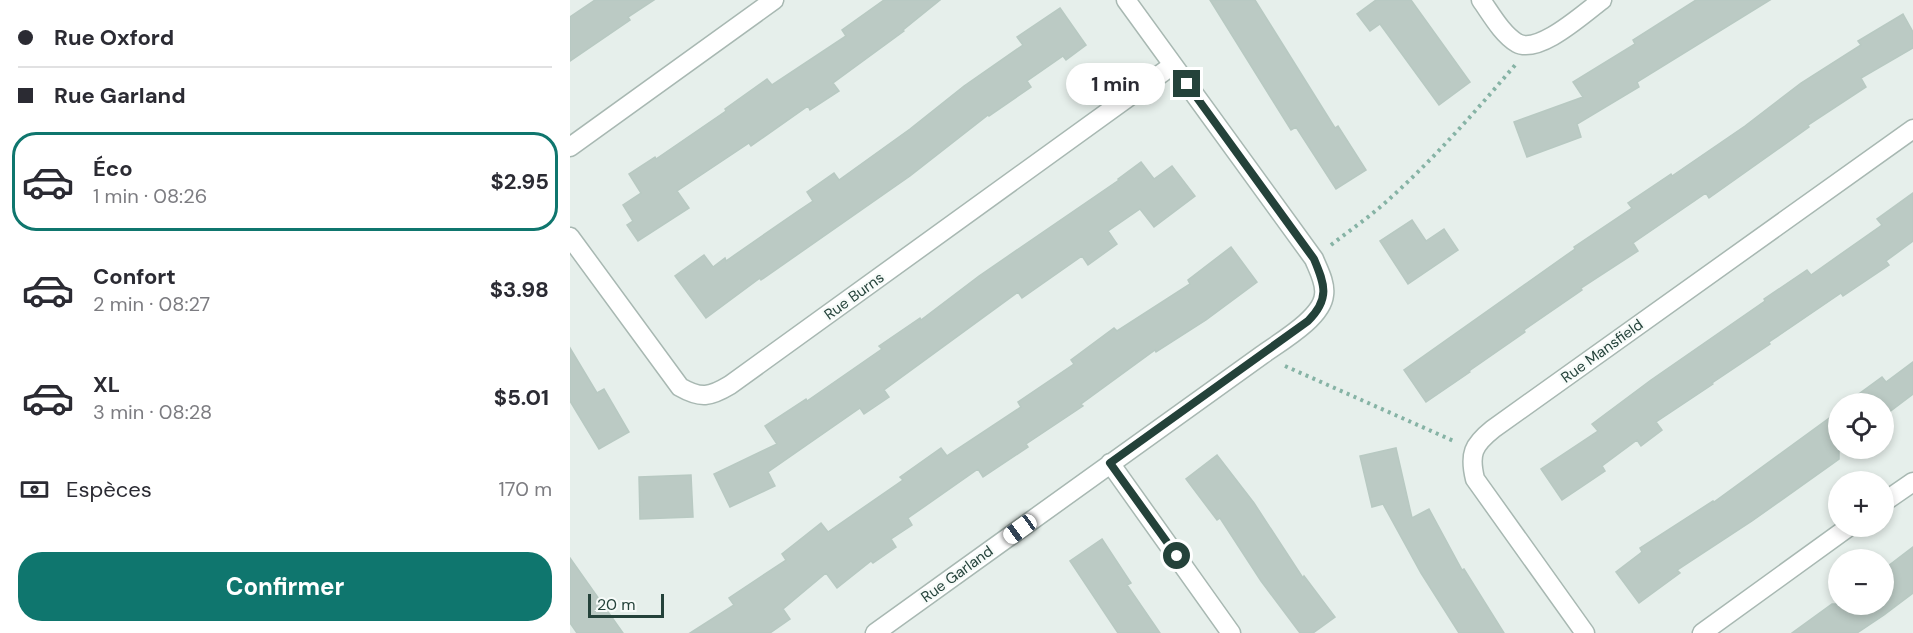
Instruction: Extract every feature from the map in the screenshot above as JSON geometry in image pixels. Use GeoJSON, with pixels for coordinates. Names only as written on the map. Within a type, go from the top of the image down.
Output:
{"type":"FeatureCollection","features":[{"type":"Feature","properties":{"kind":"street"},"geometry":{"type":"LineString","coordinates":[[570,147],[774,0]]}},
{"type":"Feature","properties":{"kind":"street","name":"Rue Garland"},"geometry":{"type":"LineString","coordinates":[[875,633],[1262,355],[1318,311],[1324,295],[1322,277],[1314,259],[1126,0]]}},
{"type":"Feature","properties":{"kind":"street"},"geometry":{"type":"LineString","coordinates":[[1481,0],[1510,37],[1519,44],[1532,45],[1557,33],[1602,0]]}},
{"type":"Feature","properties":{"kind":"street","name":"Rue Burns"},"geometry":{"type":"LineString","coordinates":[[570,237],[680,387],[695,396],[713,394],[730,385],[1173,65]]}},
{"type":"Feature","properties":{"kind":"street","name":"Rue Mansfield"},"geometry":{"type":"LineString","coordinates":[[1473,449],[1482,438],[1502,422],[1913,129]]}},
{"type":"Feature","properties":{"kind":"street"},"geometry":{"type":"LineString","coordinates":[[1473,449],[1471,465],[1475,479],[1585,633]]}},
{"type":"Feature","properties":{"kind":"street"},"geometry":{"type":"LineString","coordinates":[[1110,463],[1232,633]]}},
{"type":"Feature","properties":{"kind":"street"},"geometry":{"type":"LineString","coordinates":[[1894,495],[1913,482]]}},
{"type":"Feature","properties":{"kind":"street"},"geometry":{"type":"LineString","coordinates":[[1702,633],[1835,537]]}},
{"type":"Feature","properties":{"kind":"path"},"geometry":{"type":"LineString","coordinates":[[1314,259],[1384,204],[1411,178],[1464,125],[1532,45]]}},
{"type":"Feature","properties":{"kind":"path"},"geometry":{"type":"LineString","coordinates":[[1262,355],[1473,449]]}},
{"type":"Feature","properties":{"kind":"building"},"geometry":{"type":"Polygon","coordinates":[[[595,0],[654,0],[628,17],[630,20],[570,61],[570,17],[595,0]]]}},
{"type":"Feature","properties":{"kind":"building"},"geometry":{"type":"Polygon","coordinates":[[[884,0],[940,0],[904,31],[833,83],[839,91],[810,110],[808,106],[751,146],[749,143],[677,191],[689,208],[638,241],[627,225],[633,221],[623,205],[641,193],[629,174],[655,157],[656,159],[726,111],[725,109],[767,79],[772,85],[846,36],[842,30],[884,0]]]}},
{"type":"Feature","properties":{"kind":"building"},"geometry":{"type":"Polygon","coordinates":[[[1210,0],[1255,0],[1335,128],[1338,126],[1366,170],[1336,189],[1296,127],[1291,130],[1210,0]]]}},
{"type":"Feature","properties":{"kind":"building"},"geometry":{"type":"Polygon","coordinates":[[[1376,0],[1411,0],[1470,82],[1439,105],[1380,24],[1370,31],[1357,14],[1376,0]]]}},
{"type":"Feature","properties":{"kind":"building"},"geometry":{"type":"Polygon","coordinates":[[[1696,0],[1770,0],[1637,82],[1639,87],[1577,124],[1581,137],[1527,157],[1514,122],[1583,97],[1573,82],[1635,44],[1633,40],[1696,0]]]}},
{"type":"Feature","properties":{"kind":"building"},"geometry":{"type":"Polygon","coordinates":[[[1060,8],[1086,45],[1066,60],[1063,56],[1027,81],[1031,87],[988,115],[910,176],[761,280],[760,278],[706,318],[675,276],[704,255],[713,267],[725,258],[726,261],[813,201],[807,192],[834,173],[839,180],[910,129],[964,86],[1023,45],[1017,37],[1060,8]]]}},
{"type":"Feature","properties":{"kind":"building"},"geometry":{"type":"Polygon","coordinates":[[[1903,14],[1913,32],[1913,48],[1861,78],[1866,87],[1808,125],[1809,127],[1709,198],[1706,193],[1633,243],[1638,251],[1581,288],[1582,290],[1524,330],[1525,332],[1426,402],[1404,370],[1575,249],[1574,247],[1632,208],[1628,203],[1671,174],[1672,176],[1745,126],[1801,83],[1861,45],[1858,41],[1903,14]]]}},
{"type":"Feature","properties":{"kind":"building"},"geometry":{"type":"Polygon","coordinates":[[[1141,162],[1154,179],[1172,166],[1195,196],[1154,227],[1140,209],[1108,231],[1117,244],[1088,265],[1082,256],[1022,298],[1018,292],[884,390],[889,397],[864,414],[860,408],[768,472],[775,486],[730,507],[714,474],[777,444],[765,426],[806,399],[807,401],[882,349],[879,346],[920,318],[921,320],[979,276],[1119,180],[1141,162]]]}},
{"type":"Feature","properties":{"kind":"building"},"geometry":{"type":"Polygon","coordinates":[[[1913,193],[1913,241],[1886,261],[1889,265],[1843,296],[1841,293],[1656,422],[1662,430],[1641,446],[1637,440],[1602,466],[1605,471],[1562,500],[1541,469],[1598,431],[1592,424],[1765,301],[1764,299],[1807,270],[1811,275],[1882,225],[1877,219],[1913,193]]]}},
{"type":"Feature","properties":{"kind":"building"},"geometry":{"type":"Polygon","coordinates":[[[1412,220],[1426,241],[1444,229],[1458,250],[1408,284],[1380,241],[1412,220]]]}},
{"type":"Feature","properties":{"kind":"building"},"geometry":{"type":"Polygon","coordinates":[[[1231,247],[1257,282],[1206,320],[1156,352],[1155,350],[1081,404],[1083,406],[1026,444],[1028,447],[983,477],[978,469],[908,518],[912,525],[891,539],[896,547],[873,563],[871,561],[837,588],[826,573],[783,609],[790,619],[770,633],[690,633],[734,605],[729,598],[786,560],[782,554],[821,523],[828,532],[903,480],[900,477],[941,448],[947,456],[1021,407],[1018,402],[1074,364],[1071,360],[1114,328],[1117,331],[1190,284],[1188,280],[1231,247]]]}},
{"type":"Feature","properties":{"kind":"building"},"geometry":{"type":"Polygon","coordinates":[[[570,348],[597,393],[604,389],[629,432],[599,449],[570,401],[570,348]]]}},
{"type":"Feature","properties":{"kind":"building"},"geometry":{"type":"Polygon","coordinates":[[[1913,362],[1913,394],[1894,408],[1894,393],[1860,393],[1882,377],[1886,382],[1913,362]]]}},
{"type":"Feature","properties":{"kind":"building"},"geometry":{"type":"Polygon","coordinates":[[[1828,419],[1828,459],[1839,459],[1752,521],[1677,570],[1680,573],[1639,603],[1616,572],[1642,552],[1640,548],[1714,502],[1828,419]]]}},
{"type":"Feature","properties":{"kind":"building"},"geometry":{"type":"Polygon","coordinates":[[[1396,448],[1412,518],[1429,509],[1462,570],[1464,569],[1504,633],[1459,633],[1421,573],[1383,504],[1372,507],[1360,456],[1396,448]]]}},
{"type":"Feature","properties":{"kind":"building"},"geometry":{"type":"Polygon","coordinates":[[[1217,455],[1254,503],[1303,578],[1304,576],[1335,617],[1313,633],[1300,633],[1261,581],[1220,518],[1217,520],[1186,479],[1217,455]]]}},
{"type":"Feature","properties":{"kind":"building"},"geometry":{"type":"Polygon","coordinates":[[[691,475],[693,517],[640,519],[639,477],[691,475]]]}},
{"type":"Feature","properties":{"kind":"building"},"geometry":{"type":"Polygon","coordinates":[[[1102,539],[1131,583],[1127,585],[1160,633],[1118,633],[1070,561],[1102,539]]]}},
{"type":"Feature","properties":{"kind":"building"},"geometry":{"type":"Polygon","coordinates":[[[1913,547],[1913,593],[1894,607],[1894,561],[1913,547]]]}},
{"type":"Feature","properties":{"kind":"building"},"geometry":{"type":"Polygon","coordinates":[[[570,558],[623,633],[577,633],[570,623],[570,558]]]}},
{"type":"Feature","properties":{"kind":"building"},"geometry":{"type":"Polygon","coordinates":[[[1828,607],[1828,615],[1884,615],[1857,633],[1792,633],[1828,607]]]}},
{"type":"Feature","properties":{"kind":"route"},"geometry":{"type":"LineString","coordinates":[[1177,556],[1110,463],[1308,321],[1318,311],[1324,295],[1322,277],[1314,259],[1187,84]]}}]}
